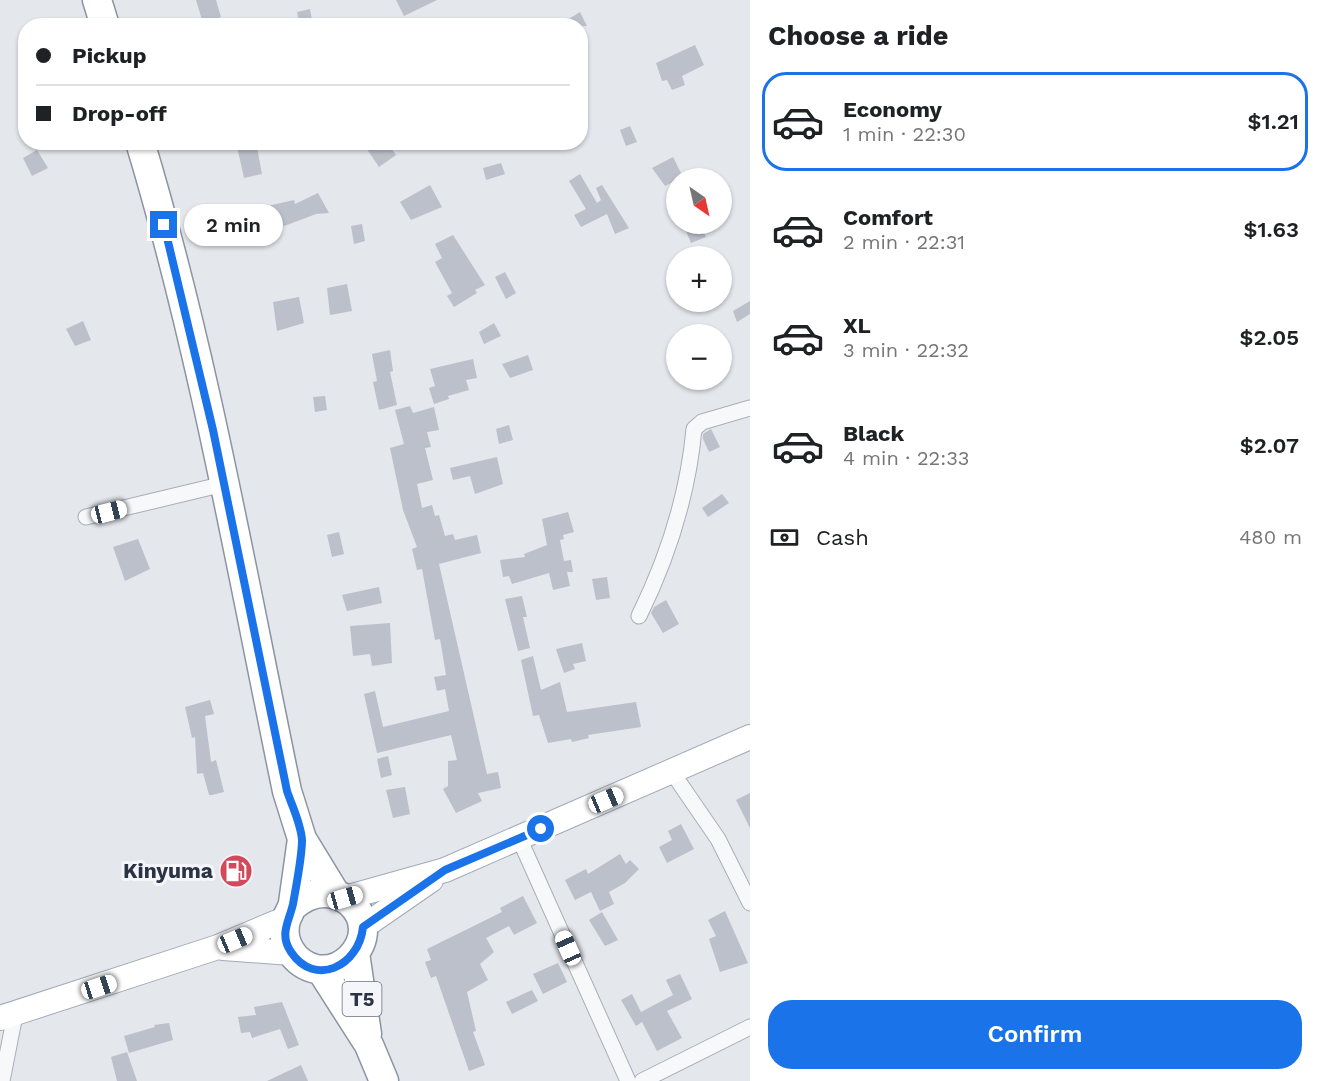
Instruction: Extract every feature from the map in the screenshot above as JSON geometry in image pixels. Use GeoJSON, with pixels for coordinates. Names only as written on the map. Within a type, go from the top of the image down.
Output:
{"type":"FeatureCollection","features":[{"type":"Feature","properties":{"kind":"highway"},"geometry":{"type":"LineString","coordinates":[[97,0],[103,18]]}},
{"type":"Feature","properties":{"kind":"highway"},"geometry":{"type":"LineString","coordinates":[[142,150],[158,202],[224,484],[287,791],[302,839],[340,895],[359,914],[359,940],[346,963],[333,968],[321,970],[310,967],[291,953],[286,942],[302,839]]}},
{"type":"Feature","properties":{"kind":"highway"},"geometry":{"type":"LineString","coordinates":[[289,912],[312,893],[340,895]]}},
{"type":"Feature","properties":{"kind":"highway","name":"T5"},"geometry":{"type":"LineString","coordinates":[[359,940],[369,1046]]}},
{"type":"Feature","properties":{"kind":"highway","name":"T5"},"geometry":{"type":"LineString","coordinates":[[321,970],[369,1046],[384,1081]]}},
{"type":"Feature","properties":{"kind":"main road"},"geometry":{"type":"LineString","coordinates":[[340,895],[445,870],[750,737]]}},
{"type":"Feature","properties":{"kind":"main road"},"geometry":{"type":"LineString","coordinates":[[359,940],[445,870]]}},
{"type":"Feature","properties":{"kind":"main road"},"geometry":{"type":"LineString","coordinates":[[5,1021],[218,947],[289,912]]}},
{"type":"Feature","properties":{"kind":"main road"},"geometry":{"type":"LineString","coordinates":[[218,947],[291,953]]}},
{"type":"Feature","properties":{"kind":"street"},"geometry":{"type":"LineString","coordinates":[[639,616],[668,552],[692,452],[694,429],[702,422],[750,408]]}},
{"type":"Feature","properties":{"kind":"street"},"geometry":{"type":"LineString","coordinates":[[86,517],[224,484]]}},
{"type":"Feature","properties":{"kind":"street"},"geometry":{"type":"LineString","coordinates":[[672,772],[718,838],[750,903]]}},
{"type":"Feature","properties":{"kind":"street"},"geometry":{"type":"LineString","coordinates":[[519,838],[630,1080],[750,1027]]}},
{"type":"Feature","properties":{"kind":"street"},"geometry":{"type":"LineString","coordinates":[[2,1081],[5,1021]]}},
{"type":"Feature","properties":{"kind":"building"},"geometry":{"type":"Polygon","coordinates":[[[196,0],[216,0],[221,17],[201,18],[196,0]]]}},
{"type":"Feature","properties":{"kind":"building"},"geometry":{"type":"Polygon","coordinates":[[[396,0],[437,0],[404,16],[396,0]]]}},
{"type":"Feature","properties":{"kind":"building"},"geometry":{"type":"Polygon","coordinates":[[[310,9],[312,18],[298,18],[297,12],[310,9]]]}},
{"type":"Feature","properties":{"kind":"building"},"geometry":{"type":"Polygon","coordinates":[[[580,12],[583,18],[570,18],[580,12]]]}},
{"type":"Feature","properties":{"kind":"building"},"geometry":{"type":"Polygon","coordinates":[[[695,45],[704,65],[682,76],[685,85],[672,90],[667,80],[662,81],[656,63],[695,45]]]}},
{"type":"Feature","properties":{"kind":"building"},"geometry":{"type":"Polygon","coordinates":[[[630,126],[637,142],[626,146],[620,130],[630,126]]]}},
{"type":"Feature","properties":{"kind":"building"},"geometry":{"type":"Polygon","coordinates":[[[37,150],[48,168],[32,176],[23,158],[37,150]]]}},
{"type":"Feature","properties":{"kind":"building"},"geometry":{"type":"Polygon","coordinates":[[[238,150],[258,150],[262,174],[244,178],[238,150]]]}},
{"type":"Feature","properties":{"kind":"building"},"geometry":{"type":"Polygon","coordinates":[[[367,150],[393,150],[396,155],[379,167],[367,150]]]}},
{"type":"Feature","properties":{"kind":"building"},"geometry":{"type":"Polygon","coordinates":[[[673,157],[678,168],[666,168],[665,186],[652,168],[673,157]]]}},
{"type":"Feature","properties":{"kind":"building"},"geometry":{"type":"Polygon","coordinates":[[[501,163],[505,174],[486,180],[483,168],[501,163]]]}},
{"type":"Feature","properties":{"kind":"building"},"geometry":{"type":"Polygon","coordinates":[[[580,174],[597,203],[601,200],[596,188],[602,185],[629,228],[615,234],[607,214],[581,227],[574,215],[586,209],[569,181],[580,174]]]}},
{"type":"Feature","properties":{"kind":"building"},"geometry":{"type":"Polygon","coordinates":[[[430,185],[442,207],[411,220],[400,202],[430,185]]]}},
{"type":"Feature","properties":{"kind":"building"},"geometry":{"type":"Polygon","coordinates":[[[318,193],[329,213],[316,214],[287,225],[254,233],[249,210],[294,200],[295,204],[318,193]]]}},
{"type":"Feature","properties":{"kind":"building"},"geometry":{"type":"Polygon","coordinates":[[[362,224],[365,241],[354,244],[351,226],[362,224]]]}},
{"type":"Feature","properties":{"kind":"building"},"geometry":{"type":"Polygon","coordinates":[[[687,234],[705,234],[706,237],[691,243],[687,234]]]}},
{"type":"Feature","properties":{"kind":"building"},"geometry":{"type":"Polygon","coordinates":[[[453,235],[485,285],[475,290],[477,293],[454,307],[447,296],[452,293],[435,262],[442,258],[435,244],[453,235]]]}},
{"type":"Feature","properties":{"kind":"building"},"geometry":{"type":"Polygon","coordinates":[[[505,272],[516,293],[506,299],[495,277],[505,272]]]}},
{"type":"Feature","properties":{"kind":"building"},"geometry":{"type":"Polygon","coordinates":[[[347,284],[352,311],[330,315],[327,288],[347,284]]]}},
{"type":"Feature","properties":{"kind":"building"},"geometry":{"type":"Polygon","coordinates":[[[299,297],[304,323],[277,331],[273,302],[299,297]]]}},
{"type":"Feature","properties":{"kind":"building"},"geometry":{"type":"Polygon","coordinates":[[[750,301],[750,314],[737,322],[733,311],[750,301]]]}},
{"type":"Feature","properties":{"kind":"building"},"geometry":{"type":"Polygon","coordinates":[[[83,321],[91,340],[75,346],[66,329],[83,321]]]}},
{"type":"Feature","properties":{"kind":"building"},"geometry":{"type":"Polygon","coordinates":[[[494,323],[501,336],[484,344],[479,332],[494,323]]]}},
{"type":"Feature","properties":{"kind":"building"},"geometry":{"type":"Polygon","coordinates":[[[390,350],[393,371],[390,372],[397,405],[379,410],[373,382],[377,381],[372,354],[390,350]]]}},
{"type":"Feature","properties":{"kind":"building"},"geometry":{"type":"Polygon","coordinates":[[[528,355],[533,370],[510,378],[502,364],[528,355]]]}},
{"type":"Feature","properties":{"kind":"building"},"geometry":{"type":"Polygon","coordinates":[[[473,359],[477,378],[466,380],[469,390],[448,396],[449,399],[434,404],[429,388],[435,386],[430,369],[473,359]]]}},
{"type":"Feature","properties":{"kind":"building"},"geometry":{"type":"Polygon","coordinates":[[[325,396],[327,410],[315,412],[313,397],[325,396]]]}},
{"type":"Feature","properties":{"kind":"building"},"geometry":{"type":"Polygon","coordinates":[[[410,406],[413,413],[434,407],[439,430],[427,432],[431,447],[425,448],[433,480],[417,484],[422,508],[432,505],[435,516],[439,515],[445,536],[453,534],[455,540],[477,535],[481,553],[439,564],[487,774],[498,772],[501,788],[478,793],[482,801],[456,813],[443,789],[448,786],[448,761],[457,760],[451,735],[377,753],[364,694],[375,691],[383,727],[449,711],[445,689],[437,691],[434,677],[446,675],[440,639],[435,640],[422,569],[417,570],[412,549],[417,547],[403,510],[390,448],[404,444],[395,410],[410,406]]]}},
{"type":"Feature","properties":{"kind":"building"},"geometry":{"type":"Polygon","coordinates":[[[509,425],[513,440],[499,444],[496,429],[509,425]]]}},
{"type":"Feature","properties":{"kind":"building"},"geometry":{"type":"Polygon","coordinates":[[[711,429],[720,447],[709,452],[703,434],[711,429]]]}},
{"type":"Feature","properties":{"kind":"building"},"geometry":{"type":"Polygon","coordinates":[[[497,457],[503,484],[475,494],[470,476],[453,480],[450,468],[497,457]]]}},
{"type":"Feature","properties":{"kind":"building"},"geometry":{"type":"Polygon","coordinates":[[[722,494],[729,503],[708,517],[702,508],[722,494]]]}},
{"type":"Feature","properties":{"kind":"building"},"geometry":{"type":"Polygon","coordinates":[[[568,512],[574,532],[563,535],[564,539],[560,540],[564,561],[571,560],[573,572],[567,572],[570,586],[553,590],[549,573],[512,584],[509,576],[503,577],[500,560],[525,557],[524,554],[547,545],[542,519],[568,512]]]}},
{"type":"Feature","properties":{"kind":"building"},"geometry":{"type":"Polygon","coordinates":[[[339,532],[344,554],[332,557],[327,535],[339,532]]]}},
{"type":"Feature","properties":{"kind":"building"},"geometry":{"type":"Polygon","coordinates":[[[138,539],[150,569],[125,581],[113,547],[138,539]]]}},
{"type":"Feature","properties":{"kind":"building"},"geometry":{"type":"Polygon","coordinates":[[[607,577],[610,598],[596,600],[592,579],[607,577]]]}},
{"type":"Feature","properties":{"kind":"building"},"geometry":{"type":"Polygon","coordinates":[[[379,587],[382,603],[347,611],[342,595],[379,587]]]}},
{"type":"Feature","properties":{"kind":"building"},"geometry":{"type":"Polygon","coordinates":[[[522,596],[527,617],[523,617],[530,648],[518,651],[505,599],[522,596]]]}},
{"type":"Feature","properties":{"kind":"building"},"geometry":{"type":"Polygon","coordinates":[[[666,600],[679,624],[663,633],[651,613],[654,607],[666,600]]]}},
{"type":"Feature","properties":{"kind":"building"},"geometry":{"type":"Polygon","coordinates":[[[390,623],[392,663],[372,666],[370,654],[353,656],[350,626],[390,623]]]}},
{"type":"Feature","properties":{"kind":"building"},"geometry":{"type":"Polygon","coordinates":[[[582,643],[586,661],[573,664],[575,669],[564,673],[556,649],[582,643]]]}},
{"type":"Feature","properties":{"kind":"building"},"geometry":{"type":"Polygon","coordinates":[[[533,656],[541,690],[560,682],[567,712],[636,702],[641,727],[588,735],[589,738],[572,742],[571,739],[548,743],[539,715],[533,716],[521,660],[533,656]]]}},
{"type":"Feature","properties":{"kind":"building"},"geometry":{"type":"Polygon","coordinates":[[[210,700],[214,714],[205,716],[211,762],[216,760],[224,792],[212,795],[209,795],[203,773],[197,774],[195,737],[192,738],[185,707],[210,700]]]}},
{"type":"Feature","properties":{"kind":"building"},"geometry":{"type":"Polygon","coordinates":[[[388,756],[392,775],[381,778],[377,759],[388,756]]]}},
{"type":"Feature","properties":{"kind":"building"},"geometry":{"type":"Polygon","coordinates":[[[405,787],[410,814],[393,818],[386,790],[405,787]]]}},
{"type":"Feature","properties":{"kind":"building"},"geometry":{"type":"Polygon","coordinates":[[[750,793],[750,828],[736,800],[750,793]]]}},
{"type":"Feature","properties":{"kind":"building"},"geometry":{"type":"Polygon","coordinates":[[[681,824],[694,849],[667,863],[659,847],[672,840],[668,831],[681,824]]]}},
{"type":"Feature","properties":{"kind":"building"},"geometry":{"type":"Polygon","coordinates":[[[620,854],[626,864],[630,860],[639,869],[625,883],[609,892],[614,904],[600,911],[591,892],[575,900],[565,880],[586,869],[588,874],[620,854]]]}},
{"type":"Feature","properties":{"kind":"building"},"geometry":{"type":"Polygon","coordinates":[[[523,896],[537,923],[514,935],[509,926],[486,938],[494,952],[480,964],[488,980],[467,992],[476,1031],[473,1032],[485,1065],[469,1071],[436,976],[431,978],[425,962],[431,960],[427,949],[502,912],[500,908],[523,896]]]}},
{"type":"Feature","properties":{"kind":"building"},"geometry":{"type":"Polygon","coordinates":[[[725,911],[748,963],[720,972],[709,939],[716,936],[708,920],[725,911]]]}},
{"type":"Feature","properties":{"kind":"building"},"geometry":{"type":"Polygon","coordinates":[[[602,912],[618,940],[605,946],[589,920],[602,912]]]}},
{"type":"Feature","properties":{"kind":"building"},"geometry":{"type":"Polygon","coordinates":[[[558,963],[567,982],[543,994],[533,974],[558,963]]]}},
{"type":"Feature","properties":{"kind":"building"},"geometry":{"type":"Polygon","coordinates":[[[680,974],[692,999],[667,1011],[682,1038],[657,1051],[642,1022],[636,1026],[621,1000],[632,994],[641,1012],[673,995],[666,980],[680,974]]]}},
{"type":"Feature","properties":{"kind":"building"},"geometry":{"type":"Polygon","coordinates":[[[532,990],[538,1001],[512,1014],[506,1002],[532,990]]]}},
{"type":"Feature","properties":{"kind":"building"},"geometry":{"type":"Polygon","coordinates":[[[282,1002],[299,1045],[288,1049],[280,1029],[252,1038],[250,1032],[241,1033],[238,1017],[256,1015],[254,1007],[282,1002]]]}},
{"type":"Feature","properties":{"kind":"building"},"geometry":{"type":"Polygon","coordinates":[[[169,1023],[173,1040],[129,1053],[124,1036],[155,1027],[154,1025],[169,1023]]]}},
{"type":"Feature","properties":{"kind":"building"},"geometry":{"type":"Polygon","coordinates":[[[127,1052],[137,1081],[117,1081],[111,1057],[127,1052]]]}},
{"type":"Feature","properties":{"kind":"building"},"geometry":{"type":"Polygon","coordinates":[[[301,1065],[308,1081],[267,1081],[301,1065]]]}},
{"type":"Feature","properties":{"kind":"place","name":"Kinyuma"},"geometry":{"type":"Point","coordinates":[236,871]}},
{"type":"Feature","properties":{"kind":"route"},"geometry":{"type":"LineString","coordinates":[[164,225],[213,430],[287,791],[302,839],[292,907],[286,918],[284,930],[291,953],[299,961],[321,970],[346,963],[355,953],[361,941],[363,927],[445,870],[541,829]]}}]}
